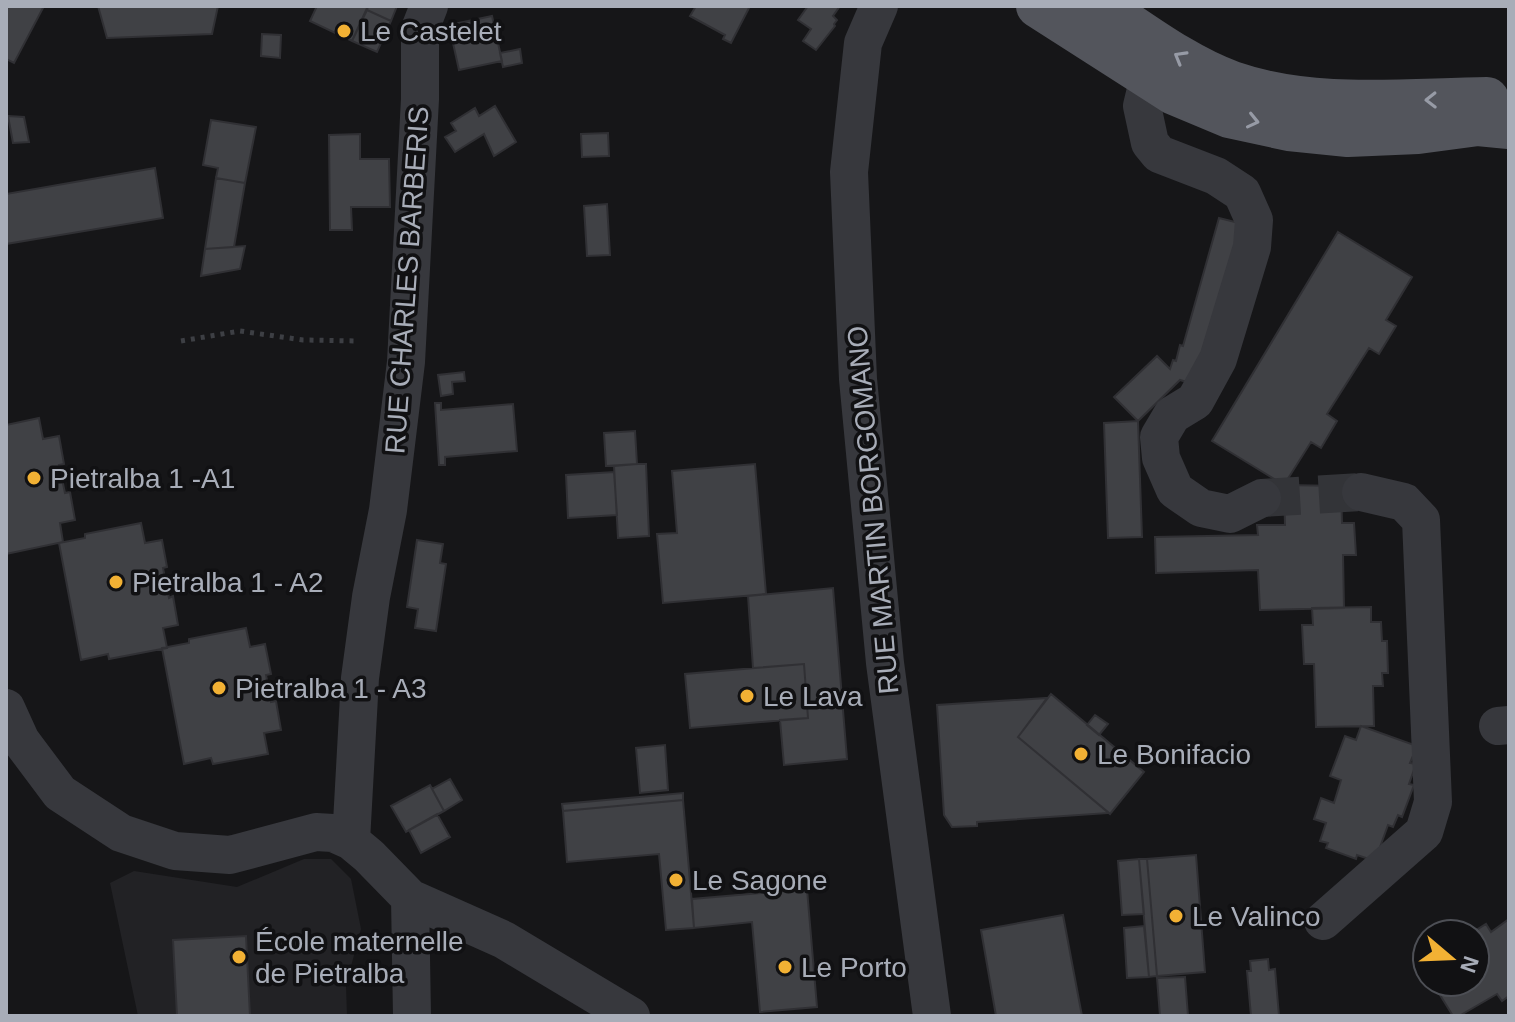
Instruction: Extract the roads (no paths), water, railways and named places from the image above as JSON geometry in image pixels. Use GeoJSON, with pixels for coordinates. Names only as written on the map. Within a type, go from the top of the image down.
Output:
{"type":"FeatureCollection","features":[{"type":"Feature","properties":{"kind":"main road"},"geometry":{"type":"LineString","coordinates":[[1038,6],[1174,93],[1229,116],[1289,129],[1348,135],[1418,132],[1478,124],[1509,127]]}},
{"type":"Feature","properties":{"kind":"main road"},"geometry":{"type":"LineString","coordinates":[[1101,6],[1179,57],[1230,83],[1279,96],[1333,101],[1509,101]]}},
{"type":"Feature","properties":{"kind":"street","name":"RUE CHARLES BARBERIS"},"geometry":{"type":"LineString","coordinates":[[351,841],[360,678],[371,597],[388,510],[406,362],[420,99],[420,29],[429,6]]}},
{"type":"Feature","properties":{"kind":"street","name":"RUE MARTIN BORGOMANO"},"geometry":{"type":"LineString","coordinates":[[879,6],[863,43],[849,172],[858,379],[885,663],[932,1016]]}},
{"type":"Feature","properties":{"kind":"street"},"geometry":{"type":"LineString","coordinates":[[1149,77],[1142,106],[1150,143],[1159,154],[1216,176],[1242,193],[1254,220],[1252,247],[1218,359],[1195,401],[1172,415],[1159,437],[1161,458],[1175,490],[1201,508],[1230,514],[1262,498]]}},
{"type":"Feature","properties":{"kind":"street"},"geometry":{"type":"LineString","coordinates":[[1323,921],[1424,832],[1433,802],[1421,520],[1404,502],[1361,492]]}},
{"type":"Feature","properties":{"kind":"street"},"geometry":{"type":"LineString","coordinates":[[6,708],[21,741],[60,793],[121,833],[175,851],[230,855],[316,832],[333,833],[351,841],[410,898],[504,940],[631,1016]]}},
{"type":"Feature","properties":{"kind":"street"},"geometry":{"type":"LineString","coordinates":[[410,898],[412,1016]]}},
{"type":"Feature","properties":{"kind":"tunnel"},"geometry":{"type":"LineString","coordinates":[[1262,498],[1361,492]]}},
{"type":"Feature","properties":{"kind":"place","name":"Le Castelet"},"geometry":{"type":"Point","coordinates":[344,31]}},
{"type":"Feature","properties":{"kind":"place","name":"Pietralba 1 -A1"},"geometry":{"type":"Point","coordinates":[34,478]}},
{"type":"Feature","properties":{"kind":"place","name":"Pietralba 1 - A2"},"geometry":{"type":"Point","coordinates":[116,582]}},
{"type":"Feature","properties":{"kind":"place","name":"Pietralba 1 - A3"},"geometry":{"type":"Point","coordinates":[219,688]}},
{"type":"Feature","properties":{"kind":"place","name":"Le Lava"},"geometry":{"type":"Point","coordinates":[747,696]}},
{"type":"Feature","properties":{"kind":"place","name":"Le Bonifacio"},"geometry":{"type":"Point","coordinates":[1081,754]}},
{"type":"Feature","properties":{"kind":"place","name":"Le Sagone"},"geometry":{"type":"Point","coordinates":[676,880]}},
{"type":"Feature","properties":{"kind":"place","name":"Le Valinco"},"geometry":{"type":"Point","coordinates":[1176,916]}},
{"type":"Feature","properties":{"kind":"place","name":"École maternelle de Pietralba"},"geometry":{"type":"Point","coordinates":[239,957]}},
{"type":"Feature","properties":{"kind":"place","name":"Le Porto"},"geometry":{"type":"Point","coordinates":[785,967]}}]}
